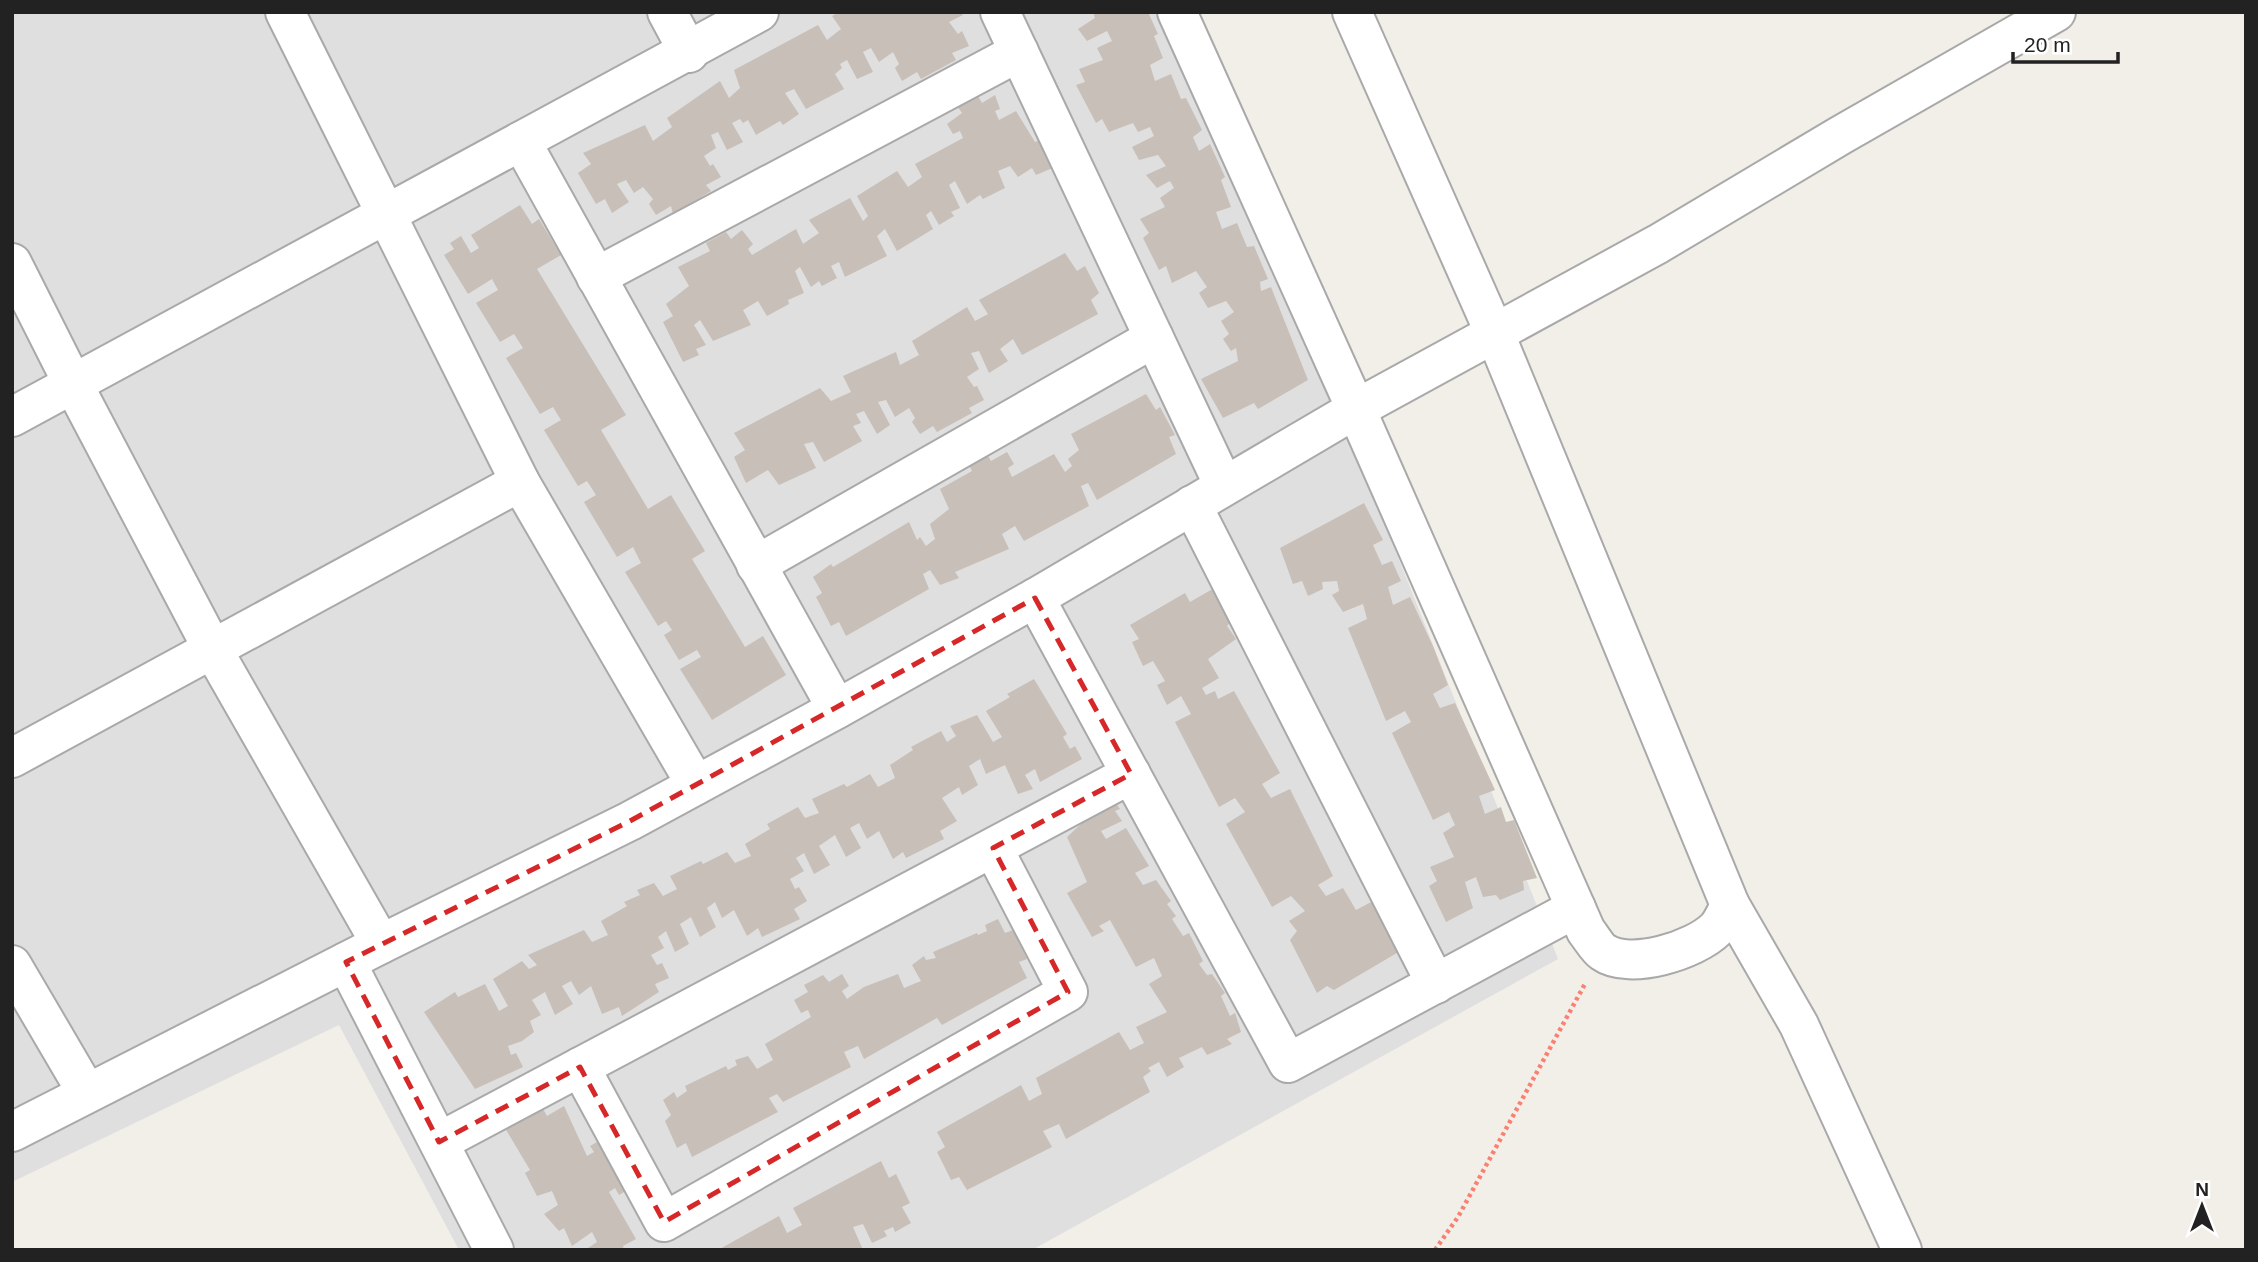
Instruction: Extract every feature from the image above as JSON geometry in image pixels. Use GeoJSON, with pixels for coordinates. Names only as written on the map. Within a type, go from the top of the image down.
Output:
{"type":"FeatureCollection","features":[{"type":"Feature","properties":{"kind":"street"},"geometry":{"type":"LineString","coordinates":[[285,12],[520,482],[696,785]]}},
{"type":"Feature","properties":{"kind":"street"},"geometry":{"type":"LineString","coordinates":[[667,12],[689,52]]}},
{"type":"Feature","properties":{"kind":"street"},"geometry":{"type":"LineString","coordinates":[[12,417],[760,12]]}},
{"type":"Feature","properties":{"kind":"street"},"geometry":{"type":"LineString","coordinates":[[1000,12],[1154,338],[1208,496],[1436,984]]}},
{"type":"Feature","properties":{"kind":"street"},"geometry":{"type":"LineString","coordinates":[[1177,12],[1356,408],[1586,931],[1602,952],[1629,960],[1647,958],[1702,940],[1718,927],[1730,905]]}},
{"type":"Feature","properties":{"kind":"street"},"geometry":{"type":"LineString","coordinates":[[1352,12],[1495,334],[1730,905],[1799,1024],[1902,1250]]}},
{"type":"Feature","properties":{"kind":"street"},"geometry":{"type":"LineString","coordinates":[[12,1132],[630,821],[836,709],[1035,598],[1356,408],[1658,244],[2056,12]]}},
{"type":"Feature","properties":{"kind":"street"},"geometry":{"type":"LineString","coordinates":[[596,277],[1019,52]]}},
{"type":"Feature","properties":{"kind":"street"},"geometry":{"type":"LineString","coordinates":[[521,141],[836,709]]}},
{"type":"Feature","properties":{"kind":"street"},"geometry":{"type":"LineString","coordinates":[[12,263],[72,384],[213,650],[381,944]]}},
{"type":"Feature","properties":{"kind":"street"},"geometry":{"type":"LineString","coordinates":[[756,565],[1154,338]]}},
{"type":"Feature","properties":{"kind":"street"},"geometry":{"type":"LineString","coordinates":[[12,758],[520,482]]}},
{"type":"Feature","properties":{"kind":"street"},"geometry":{"type":"LineString","coordinates":[[1035,598],[1288,1063],[1576,908]]}},
{"type":"Feature","properties":{"kind":"street"},"geometry":{"type":"LineString","coordinates":[[439,1142],[1131,775]]}},
{"type":"Feature","properties":{"kind":"street"},"geometry":{"type":"LineString","coordinates":[[580,1067],[664,1222],[1068,992],[993,848]]}},
{"type":"Feature","properties":{"kind":"street"},"geometry":{"type":"LineString","coordinates":[[346,962],[494,1250]]}},
{"type":"Feature","properties":{"kind":"street"},"geometry":{"type":"LineString","coordinates":[[12,965],[87,1093]]}},
{"type":"Feature","properties":{"kind":"path"},"geometry":{"type":"LineString","coordinates":[[1435,1250],[1458,1217],[1602,952]]}},
{"type":"Feature","properties":{"kind":"highlighted area"},"geometry":{"type":"Polygon","coordinates":[[[1035,598],[1131,774],[993,848],[1068,992],[664,1222],[580,1067],[439,1142],[346,962],[630,821],[1035,598]]]}},
{"type":"Feature","properties":{"kind":"shaded area"},"geometry":{"type":"Polygon","coordinates":[[[12,12],[1181,12],[1558,959],[1032,1250],[459,1250],[339,1025],[12,1182],[12,12]]]}},
{"type":"Feature","properties":{"kind":"building"},"geometry":{"type":"Polygon","coordinates":[[[839,12],[961,12],[963,15],[949,22],[958,34],[962,31],[969,46],[952,53],[956,60],[921,79],[917,72],[902,81],[895,68],[899,64],[893,52],[879,62],[871,48],[863,52],[873,72],[857,79],[847,60],[840,64],[842,68],[835,74],[844,89],[806,109],[794,89],[785,93],[799,114],[783,125],[780,121],[756,135],[748,120],[743,123],[740,119],[732,123],[743,142],[727,150],[718,132],[711,135],[716,148],[704,156],[721,177],[706,185],[711,191],[673,214],[671,206],[656,215],[649,204],[653,199],[643,187],[634,193],[626,180],[617,184],[629,202],[612,213],[605,199],[596,204],[578,173],[591,164],[583,153],[645,125],[653,141],[672,127],[667,118],[720,81],[729,98],[740,88],[734,70],[818,25],[827,40],[841,29],[832,16],[839,12]]]}},
{"type":"Feature","properties":{"kind":"building"},"geometry":{"type":"Polygon","coordinates":[[[1093,12],[1148,12],[1158,34],[1154,36],[1163,58],[1150,65],[1155,81],[1171,74],[1181,99],[1186,98],[1202,130],[1193,137],[1199,151],[1210,144],[1225,177],[1221,180],[1231,207],[1216,212],[1222,229],[1237,223],[1247,247],[1254,246],[1268,279],[1260,282],[1261,291],[1271,287],[1308,380],[1258,409],[1254,403],[1223,418],[1201,379],[1238,361],[1236,348],[1231,351],[1223,339],[1229,334],[1221,321],[1234,312],[1226,301],[1208,308],[1199,293],[1207,287],[1196,271],[1172,283],[1166,266],[1159,270],[1143,238],[1149,233],[1140,219],[1165,207],[1160,198],[1174,188],[1170,181],[1157,188],[1146,175],[1166,166],[1158,155],[1139,160],[1132,147],[1154,136],[1150,127],[1138,132],[1133,123],[1109,132],[1102,119],[1096,123],[1076,85],[1085,82],[1079,69],[1103,60],[1097,48],[1112,41],[1107,31],[1087,41],[1078,29],[1095,18],[1093,12]]]}},
{"type":"Feature","properties":{"kind":"building"},"geometry":{"type":"Polygon","coordinates":[[[995,95],[1000,109],[995,111],[999,120],[1016,111],[1035,142],[1045,138],[1057,166],[1036,175],[1032,168],[1018,177],[1010,166],[998,171],[1005,188],[983,199],[980,195],[967,204],[955,181],[949,185],[960,208],[951,212],[954,216],[939,225],[931,211],[926,215],[933,229],[897,251],[885,229],[877,236],[887,256],[845,277],[839,262],[831,266],[837,278],[822,286],[819,281],[811,287],[800,267],[795,271],[804,293],[788,300],[789,304],[767,316],[758,301],[743,310],[751,325],[713,341],[700,320],[694,325],[706,345],[696,349],[699,355],[683,362],[663,322],[673,316],[666,304],[689,286],[678,267],[710,251],[706,243],[726,232],[731,239],[742,230],[753,244],[748,249],[752,255],[796,229],[803,244],[819,233],[809,220],[850,198],[863,221],[868,216],[857,196],[897,171],[908,187],[922,177],[915,164],[963,138],[960,131],[953,134],[947,124],[962,113],[957,106],[978,96],[982,103],[995,95]]]}},
{"type":"Feature","properties":{"kind":"building"},"geometry":{"type":"Polygon","coordinates":[[[520,205],[532,224],[539,219],[561,255],[537,269],[626,415],[601,430],[648,509],[671,495],[705,551],[692,559],[745,647],[763,636],[786,675],[712,720],[680,669],[701,657],[697,650],[679,660],[664,635],[672,630],[666,621],[658,626],[625,572],[641,563],[633,547],[617,557],[584,502],[596,495],[587,481],[578,486],[544,430],[561,420],[553,407],[540,414],[506,358],[523,348],[514,334],[500,342],[476,303],[498,290],[492,279],[468,294],[444,255],[454,249],[450,243],[461,236],[471,253],[479,248],[471,235],[520,205]]]}},
{"type":"Feature","properties":{"kind":"building"},"geometry":{"type":"Polygon","coordinates":[[[1065,253],[1077,271],[1085,266],[1099,293],[1091,300],[1098,314],[1022,355],[1013,339],[1000,349],[1008,361],[989,373],[979,351],[971,353],[979,369],[967,377],[974,387],[977,386],[984,400],[969,408],[972,413],[937,432],[933,426],[920,434],[912,422],[915,418],[909,408],[895,417],[886,400],[878,402],[890,425],[877,434],[864,411],[856,414],[861,423],[853,426],[862,441],[824,462],[813,442],[804,444],[816,468],[779,485],[768,470],[746,483],[734,457],[745,450],[734,433],[820,388],[831,401],[851,392],[843,376],[896,352],[900,365],[919,355],[912,341],[967,307],[975,321],[988,314],[979,300],[1065,253]]]}},
{"type":"Feature","properties":{"kind":"building"},"geometry":{"type":"Polygon","coordinates":[[[1146,394],[1156,410],[1160,407],[1175,435],[1169,437],[1176,454],[1097,500],[1088,483],[1081,486],[1089,506],[1024,541],[1015,526],[1002,534],[1009,549],[955,572],[959,578],[940,585],[930,570],[923,574],[929,589],[846,636],[839,622],[831,626],[816,597],[822,593],[813,577],[831,564],[833,567],[909,522],[917,540],[920,537],[926,546],[935,539],[930,524],[949,509],[940,489],[972,471],[969,465],[987,454],[991,461],[1007,452],[1014,464],[1008,468],[1012,477],[1054,454],[1065,472],[1072,466],[1068,459],[1079,450],[1071,434],[1146,394]]]}},
{"type":"Feature","properties":{"kind":"building"},"geometry":{"type":"Polygon","coordinates":[[[1364,503],[1383,540],[1373,545],[1382,565],[1392,561],[1401,581],[1388,587],[1393,605],[1410,597],[1448,685],[1433,694],[1440,708],[1455,703],[1495,790],[1479,796],[1485,814],[1501,807],[1506,822],[1514,820],[1537,878],[1523,881],[1524,890],[1500,900],[1496,895],[1483,897],[1476,877],[1465,882],[1473,908],[1446,922],[1429,886],[1437,881],[1430,867],[1454,857],[1443,833],[1455,825],[1449,812],[1433,820],[1392,733],[1411,722],[1405,711],[1386,721],[1348,628],[1367,619],[1363,604],[1343,612],[1332,595],[1339,591],[1337,581],[1322,582],[1323,589],[1308,596],[1302,581],[1293,584],[1280,548],[1364,503]]]}},
{"type":"Feature","properties":{"kind":"building"},"geometry":{"type":"Polygon","coordinates":[[[1216,587],[1233,619],[1227,626],[1236,639],[1208,659],[1219,678],[1202,688],[1206,695],[1215,691],[1218,699],[1234,691],[1280,773],[1262,784],[1271,798],[1290,789],[1333,876],[1318,885],[1326,896],[1343,888],[1356,910],[1377,899],[1407,947],[1334,990],[1327,986],[1317,993],[1290,940],[1297,931],[1289,921],[1305,911],[1291,896],[1272,907],[1226,824],[1245,812],[1235,798],[1219,807],[1175,722],[1191,714],[1181,696],[1167,705],[1157,685],[1165,681],[1153,661],[1143,666],[1132,642],[1139,639],[1130,625],[1185,593],[1190,602],[1216,587]]]}},
{"type":"Feature","properties":{"kind":"building"},"geometry":{"type":"Polygon","coordinates":[[[1034,679],[1067,734],[1063,737],[1070,749],[1075,746],[1082,759],[1040,782],[1035,769],[1025,775],[1033,789],[1018,794],[1005,765],[986,774],[980,759],[969,766],[978,785],[962,795],[959,787],[942,798],[957,821],[940,831],[944,839],[906,858],[903,852],[893,859],[879,831],[867,839],[859,823],[850,828],[861,848],[846,857],[835,835],[819,846],[830,865],[814,874],[804,853],[796,858],[804,871],[790,879],[795,889],[799,887],[807,901],[794,909],[800,919],[762,937],[758,928],[747,936],[734,910],[722,918],[715,902],[707,908],[716,927],[700,937],[691,917],[680,924],[689,944],[675,952],[666,931],[658,937],[664,948],[651,955],[657,965],[662,963],[669,978],[655,984],[659,992],[622,1016],[619,1007],[602,1014],[591,986],[579,995],[571,981],[562,986],[573,1004],[555,1015],[545,992],[532,1000],[541,1015],[530,1021],[534,1032],[522,1041],[508,1046],[511,1055],[516,1053],[523,1067],[475,1089],[424,1012],[455,992],[458,997],[485,984],[499,1011],[508,1006],[493,979],[522,961],[529,969],[537,965],[528,955],[584,930],[592,942],[608,935],[601,921],[627,906],[624,902],[640,895],[637,890],[654,883],[663,896],[677,889],[670,876],[701,861],[703,864],[727,852],[735,863],[751,856],[745,844],[770,829],[767,824],[798,807],[805,818],[819,813],[812,799],[844,784],[847,787],[870,774],[878,787],[895,778],[890,765],[913,750],[911,747],[941,731],[947,742],[956,736],[950,726],[977,715],[993,742],[1002,737],[986,711],[1010,697],[1007,694],[1034,679]]]}},
{"type":"Feature","properties":{"kind":"building"},"geometry":{"type":"Polygon","coordinates":[[[1112,798],[1120,809],[1115,811],[1122,821],[1101,831],[1106,839],[1126,828],[1149,866],[1135,873],[1143,885],[1156,880],[1171,901],[1167,904],[1176,916],[1172,919],[1183,936],[1189,933],[1203,961],[1199,964],[1207,975],[1212,974],[1225,993],[1221,996],[1230,1016],[1235,1013],[1241,1032],[1227,1039],[1232,1044],[1207,1055],[1202,1047],[1179,1058],[1184,1067],[1167,1077],[1159,1062],[1148,1068],[1151,1071],[1143,1077],[1150,1092],[1066,1139],[1059,1124],[1043,1131],[1052,1147],[967,1190],[959,1177],[951,1180],[937,1152],[945,1147],[937,1132],[1021,1085],[1029,1101],[1042,1094],[1036,1078],[1119,1032],[1130,1050],[1144,1043],[1136,1027],[1167,1012],[1149,984],[1162,976],[1154,958],[1136,967],[1110,920],[1099,926],[1104,931],[1092,937],[1067,893],[1087,882],[1067,837],[1081,824],[1077,815],[1112,798]]]}},
{"type":"Feature","properties":{"kind":"building"},"geometry":{"type":"Polygon","coordinates":[[[998,919],[1005,933],[1013,930],[1027,959],[1019,962],[1027,978],[942,1025],[937,1018],[864,1059],[858,1046],[844,1052],[851,1067],[783,1102],[777,1094],[769,1098],[778,1112],[692,1157],[686,1143],[677,1148],[665,1121],[671,1115],[663,1100],[674,1092],[677,1098],[687,1091],[685,1086],[726,1066],[728,1070],[737,1065],[735,1060],[748,1056],[757,1069],[773,1060],[765,1044],[811,1017],[808,1010],[801,1013],[794,1000],[808,992],[804,985],[823,975],[829,982],[842,974],[849,986],[842,991],[847,999],[864,987],[898,974],[904,988],[921,981],[912,965],[924,956],[926,960],[936,958],[933,952],[987,931],[985,925],[998,919]]]}},
{"type":"Feature","properties":{"kind":"building"},"geometry":{"type":"Polygon","coordinates":[[[564,1106],[587,1156],[594,1152],[590,1146],[604,1138],[632,1187],[619,1195],[615,1188],[609,1192],[636,1239],[623,1246],[624,1250],[585,1250],[597,1242],[592,1232],[572,1246],[564,1228],[559,1231],[544,1214],[558,1205],[552,1191],[537,1196],[525,1173],[530,1170],[505,1128],[542,1107],[547,1116],[564,1106]]]}},
{"type":"Feature","properties":{"kind":"building"},"geometry":{"type":"Polygon","coordinates":[[[881,1161],[889,1178],[896,1174],[910,1203],[902,1207],[911,1223],[895,1232],[893,1227],[884,1231],[887,1236],[872,1243],[863,1224],[853,1227],[863,1250],[718,1250],[779,1216],[787,1233],[802,1225],[793,1208],[881,1161]]]}}]}
